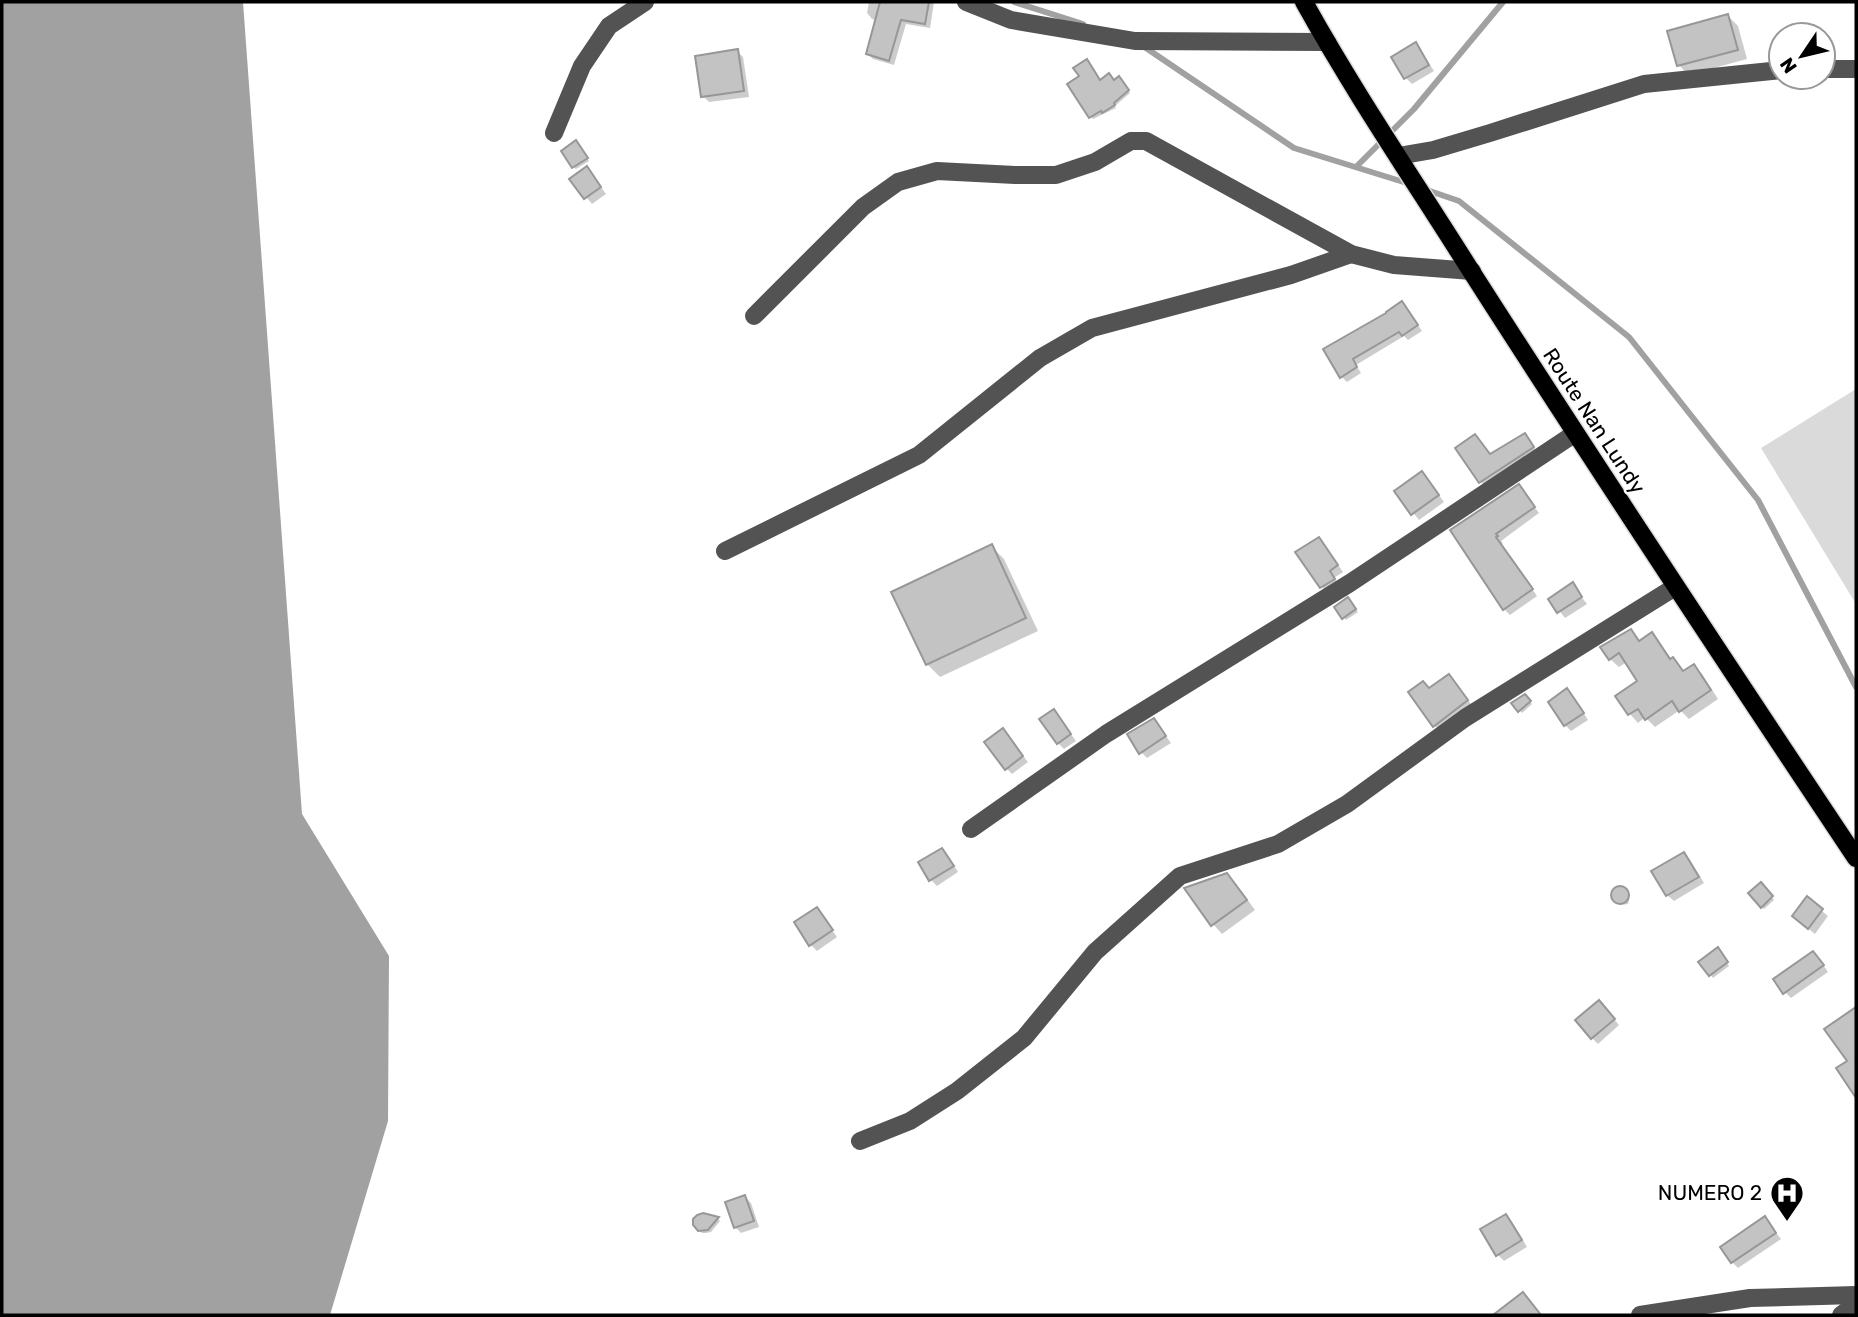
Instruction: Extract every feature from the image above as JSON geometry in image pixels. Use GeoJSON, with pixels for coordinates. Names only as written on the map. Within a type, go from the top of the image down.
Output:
{"type":"FeatureCollection","features":[{"type":"Feature","properties":{"kind":"main road","name":"Route Nan Lundy"},"geometry":{"type":"LineString","coordinates":[[1304,2],[1574,434],[1856,858]]}},
{"type":"Feature","properties":{"kind":"street"},"geometry":{"type":"LineString","coordinates":[[554,133],[582,66],[602,36],[609,26],[645,2]]}},
{"type":"Feature","properties":{"kind":"street"},"geometry":{"type":"LineString","coordinates":[[966,2],[1011,20],[1135,41],[1327,42]]}},
{"type":"Feature","properties":{"kind":"street"},"geometry":{"type":"LineString","coordinates":[[1837,69],[1856,69]]}},
{"type":"Feature","properties":{"kind":"street"},"geometry":{"type":"LineString","coordinates":[[1398,156],[1433,150],[1479,137],[1644,84],[1767,71]]}},
{"type":"Feature","properties":{"kind":"street"},"geometry":{"type":"LineString","coordinates":[[754,316],[863,207],[898,181],[937,171],[1056,175],[1095,162],[1131,141],[1146,141],[1351,254],[1394,265],[1472,271]]}},
{"type":"Feature","properties":{"kind":"street"},"geometry":{"type":"LineString","coordinates":[[725,551],[919,454],[1040,358],[1092,328],[1291,275],[1351,254]]}},
{"type":"Feature","properties":{"kind":"street"},"geometry":{"type":"LineString","coordinates":[[971,829],[1106,734],[1350,583],[1574,434]]}},
{"type":"Feature","properties":{"kind":"street"},"geometry":{"type":"LineString","coordinates":[[860,1141],[910,1121],[957,1091],[1024,1038],[1095,952],[1180,876],[1278,844],[1347,804],[1465,718],[1675,587]]}},
{"type":"Feature","properties":{"kind":"street"},"geometry":{"type":"LineString","coordinates":[[1640,1315],[1750,1298],[1856,1295]]}},
{"type":"Feature","properties":{"kind":"street"},"geometry":{"type":"LineString","coordinates":[[1841,1315],[1856,1304]]}},
{"type":"Feature","properties":{"kind":"shaded area"},"geometry":{"type":"Polygon","coordinates":[[[2,2],[243,2],[302,814],[389,956],[388,1121],[330,1315],[2,1315],[2,2]]]}},
{"type":"Feature","properties":{"kind":"shaded area"},"geometry":{"type":"Polygon","coordinates":[[[1856,389],[1856,604],[1761,448],[1856,389]]]}},
{"type":"Feature","properties":{"kind":"building"},"geometry":{"type":"Polygon","coordinates":[[[880,2],[929,2],[925,24],[901,20],[889,61],[866,54],[880,2]]]}},
{"type":"Feature","properties":{"kind":"building"},"geometry":{"type":"Polygon","coordinates":[[[1728,14],[1738,50],[1677,66],[1667,31],[1728,14]]]}},
{"type":"Feature","properties":{"kind":"building"},"geometry":{"type":"Polygon","coordinates":[[[1416,42],[1429,65],[1404,79],[1391,57],[1416,42]]]}},
{"type":"Feature","properties":{"kind":"building"},"geometry":{"type":"Polygon","coordinates":[[[738,49],[744,91],[701,97],[695,56],[738,49]]]}},
{"type":"Feature","properties":{"kind":"building"},"geometry":{"type":"Polygon","coordinates":[[[1087,59],[1100,80],[1109,73],[1114,80],[1119,76],[1129,90],[1115,105],[1089,118],[1067,84],[1079,76],[1073,68],[1087,59]]]}},
{"type":"Feature","properties":{"kind":"building"},"geometry":{"type":"Polygon","coordinates":[[[576,140],[588,158],[572,168],[561,151],[576,140]]]}},
{"type":"Feature","properties":{"kind":"building"},"geometry":{"type":"Polygon","coordinates":[[[587,166],[601,187],[584,199],[569,179],[587,166]]]}},
{"type":"Feature","properties":{"kind":"building"},"geometry":{"type":"Polygon","coordinates":[[[1402,301],[1418,325],[1402,336],[1399,332],[1353,359],[1357,367],[1340,378],[1323,349],[1402,301]]]}},
{"type":"Feature","properties":{"kind":"building"},"geometry":{"type":"Polygon","coordinates":[[[1525,433],[1534,447],[1479,483],[1455,448],[1475,434],[1490,454],[1525,433]]]}},
{"type":"Feature","properties":{"kind":"building"},"geometry":{"type":"Polygon","coordinates":[[[1422,471],[1439,495],[1411,515],[1394,491],[1422,471]]]}},
{"type":"Feature","properties":{"kind":"building"},"geometry":{"type":"Polygon","coordinates":[[[1519,484],[1535,507],[1496,534],[1496,537],[1533,589],[1503,610],[1450,530],[1519,484]]]}},
{"type":"Feature","properties":{"kind":"building"},"geometry":{"type":"Polygon","coordinates":[[[1319,537],[1338,565],[1330,571],[1335,579],[1320,588],[1295,552],[1319,537]]]}},
{"type":"Feature","properties":{"kind":"building"},"geometry":{"type":"Polygon","coordinates":[[[992,544],[1026,618],[926,665],[891,592],[992,544]]]}},
{"type":"Feature","properties":{"kind":"building"},"geometry":{"type":"Polygon","coordinates":[[[1573,582],[1582,597],[1557,613],[1548,599],[1573,582]]]}},
{"type":"Feature","properties":{"kind":"building"},"geometry":{"type":"Polygon","coordinates":[[[1348,597],[1356,609],[1342,619],[1334,607],[1348,597]]]}},
{"type":"Feature","properties":{"kind":"building"},"geometry":{"type":"Polygon","coordinates":[[[1631,629],[1639,641],[1652,632],[1670,659],[1673,657],[1683,671],[1694,664],[1711,690],[1679,712],[1672,701],[1645,720],[1638,709],[1628,715],[1615,696],[1637,681],[1619,653],[1609,660],[1600,647],[1631,629]]]}},
{"type":"Feature","properties":{"kind":"building"},"geometry":{"type":"Polygon","coordinates":[[[1449,674],[1468,700],[1433,727],[1408,692],[1423,681],[1429,688],[1449,674]]]}},
{"type":"Feature","properties":{"kind":"building"},"geometry":{"type":"Polygon","coordinates":[[[1567,688],[1584,713],[1564,726],[1548,702],[1567,688]]]}},
{"type":"Feature","properties":{"kind":"building"},"geometry":{"type":"Polygon","coordinates":[[[1525,694],[1531,701],[1518,712],[1511,703],[1525,694]]]}},
{"type":"Feature","properties":{"kind":"building"},"geometry":{"type":"Polygon","coordinates":[[[1054,709],[1071,734],[1057,744],[1039,719],[1054,709]]]}},
{"type":"Feature","properties":{"kind":"building"},"geometry":{"type":"Polygon","coordinates":[[[1154,718],[1166,736],[1139,754],[1127,734],[1154,718]]]}},
{"type":"Feature","properties":{"kind":"building"},"geometry":{"type":"Polygon","coordinates":[[[1003,728],[1023,756],[1005,770],[984,742],[1003,728]]]}},
{"type":"Feature","properties":{"kind":"building"},"geometry":{"type":"Polygon","coordinates":[[[942,848],[954,866],[929,881],[918,862],[942,848]]]}},
{"type":"Feature","properties":{"kind":"building"},"geometry":{"type":"Polygon","coordinates":[[[1684,852],[1699,877],[1666,896],[1651,871],[1684,852]]]}},
{"type":"Feature","properties":{"kind":"building"},"geometry":{"type":"Polygon","coordinates":[[[1227,873],[1247,900],[1211,926],[1184,888],[1227,873]]]}},
{"type":"Feature","properties":{"kind":"building"},"geometry":{"type":"Polygon","coordinates":[[[1761,882],[1773,896],[1761,908],[1748,893],[1761,882]]]}},
{"type":"Feature","properties":{"kind":"building"},"geometry":{"type":"Polygon","coordinates":[[[1620,886],[1626,889],[1629,895],[1626,901],[1620,904],[1614,901],[1611,895],[1614,889],[1620,886]]]}},
{"type":"Feature","properties":{"kind":"building"},"geometry":{"type":"Polygon","coordinates":[[[1807,896],[1823,909],[1808,929],[1792,916],[1807,896]]]}},
{"type":"Feature","properties":{"kind":"building"},"geometry":{"type":"Polygon","coordinates":[[[817,907],[833,930],[809,946],[794,922],[817,907]]]}},
{"type":"Feature","properties":{"kind":"building"},"geometry":{"type":"Polygon","coordinates":[[[1718,947],[1728,962],[1709,976],[1698,962],[1718,947]]]}},
{"type":"Feature","properties":{"kind":"building"},"geometry":{"type":"Polygon","coordinates":[[[1813,951],[1824,965],[1783,994],[1773,979],[1813,951]]]}},
{"type":"Feature","properties":{"kind":"building"},"geometry":{"type":"Polygon","coordinates":[[[1599,1000],[1615,1019],[1591,1039],[1575,1020],[1599,1000]]]}},
{"type":"Feature","properties":{"kind":"building"},"geometry":{"type":"Polygon","coordinates":[[[1856,1007],[1856,1098],[1836,1068],[1847,1061],[1824,1029],[1856,1007]]]}},
{"type":"Feature","properties":{"kind":"building"},"geometry":{"type":"Polygon","coordinates":[[[745,1195],[754,1221],[734,1228],[725,1202],[745,1195]]]}},
{"type":"Feature","properties":{"kind":"building"},"geometry":{"type":"Polygon","coordinates":[[[703,1213],[719,1217],[708,1230],[698,1231],[693,1225],[693,1219],[703,1213]]]}},
{"type":"Feature","properties":{"kind":"building"},"geometry":{"type":"Polygon","coordinates":[[[1506,1214],[1522,1240],[1496,1256],[1480,1229],[1506,1214]]]}},
{"type":"Feature","properties":{"kind":"building"},"geometry":{"type":"Polygon","coordinates":[[[1765,1216],[1776,1233],[1731,1263],[1720,1247],[1765,1216]]]}},
{"type":"Feature","properties":{"kind":"building"},"geometry":{"type":"Polygon","coordinates":[[[1523,1292],[1541,1315],[1493,1315],[1523,1292]]]}},
{"type":"Feature","properties":{"kind":"waterway"},"geometry":{"type":"LineString","coordinates":[[1014,2],[1083,24]]}},
{"type":"Feature","properties":{"kind":"waterway"},"geometry":{"type":"LineString","coordinates":[[1357,166],[1414,109],[1503,2]]}},
{"type":"Feature","properties":{"kind":"waterway"},"geometry":{"type":"LineString","coordinates":[[1143,46],[1294,148],[1410,184]]}},
{"type":"Feature","properties":{"kind":"waterway"},"geometry":{"type":"LineString","coordinates":[[1424,189],[1459,201],[1629,337],[1758,500],[1856,687]]}},
{"type":"Feature","properties":{"kind":"place","name":"NUMERO 2"},"geometry":{"type":"Point","coordinates":[1787,1223]}}]}
